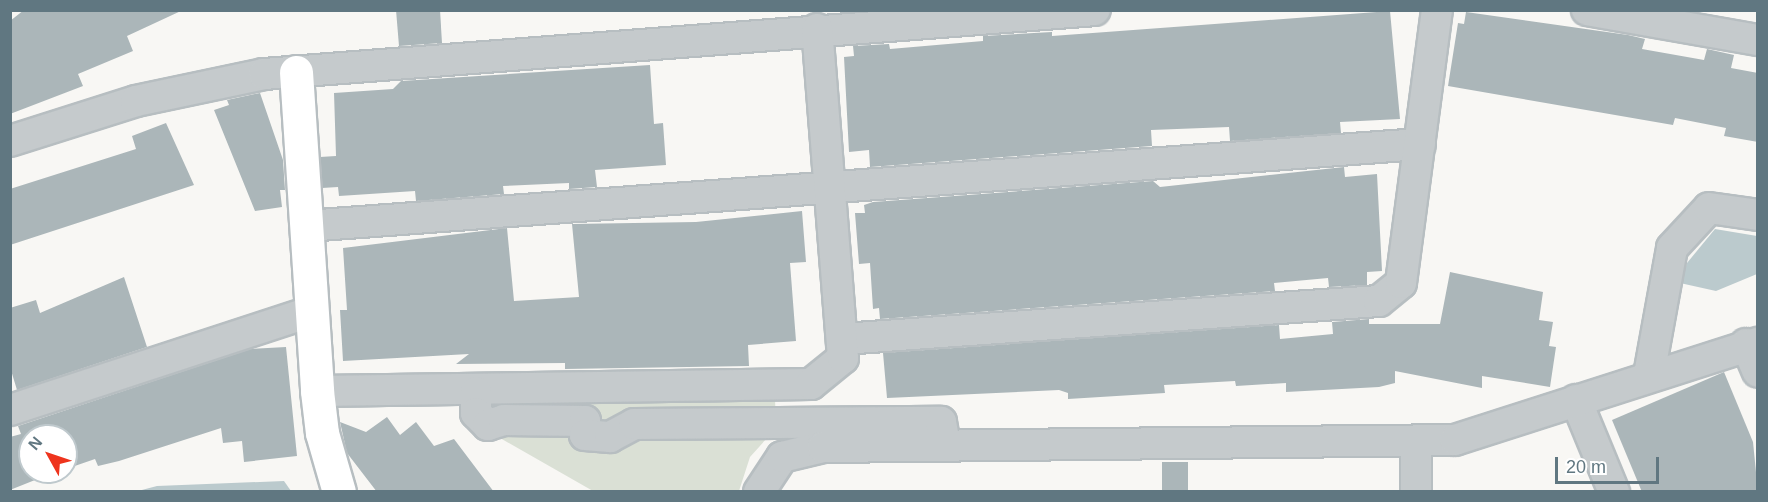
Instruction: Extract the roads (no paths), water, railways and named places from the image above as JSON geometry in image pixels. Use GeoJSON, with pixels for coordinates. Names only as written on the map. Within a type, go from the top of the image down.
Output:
{"type":"FeatureCollection","features":[{"type":"Feature","properties":{"kind":"street"},"geometry":{"type":"LineString","coordinates":[[10,141],[207,82],[296,72],[817,29],[1095,10]]}},
{"type":"Feature","properties":{"kind":"street"},"geometry":{"type":"LineString","coordinates":[[842,339],[1379,302],[1401,283],[1437,10]]}},
{"type":"Feature","properties":{"kind":"street"},"geometry":{"type":"LineString","coordinates":[[1587,10],[1758,40]]}},
{"type":"Feature","properties":{"kind":"street"},"geometry":{"type":"LineString","coordinates":[[317,391],[476,392],[565,384],[811,384],[843,358],[817,29]]}},
{"type":"Feature","properties":{"kind":"street"},"geometry":{"type":"LineString","coordinates":[[296,72],[317,391],[322,433],[339,492]]}},
{"type":"Feature","properties":{"kind":"street"},"geometry":{"type":"LineString","coordinates":[[306,226],[1420,144]]}},
{"type":"Feature","properties":{"kind":"street"},"geometry":{"type":"LineString","coordinates":[[1649,375],[1672,248],[1709,208],[1758,215]]}},
{"type":"Feature","properties":{"kind":"street"},"geometry":{"type":"LineString","coordinates":[[10,410],[312,311]]}},
{"type":"Feature","properties":{"kind":"street"},"geometry":{"type":"LineString","coordinates":[[759,492],[782,457],[798,449],[945,445],[1416,444],[1455,440],[1649,375],[1752,344],[1758,372]]}},
{"type":"Feature","properties":{"kind":"street"},"geometry":{"type":"LineString","coordinates":[[476,392],[476,413],[488,425],[504,420],[585,421],[585,435],[610,437],[634,424],[941,422],[945,445]]}},
{"type":"Feature","properties":{"kind":"street"},"geometry":{"type":"LineString","coordinates":[[1576,400],[1614,492]]}},
{"type":"Feature","properties":{"kind":"street"},"geometry":{"type":"LineString","coordinates":[[1416,444],[1416,492]]}}]}
